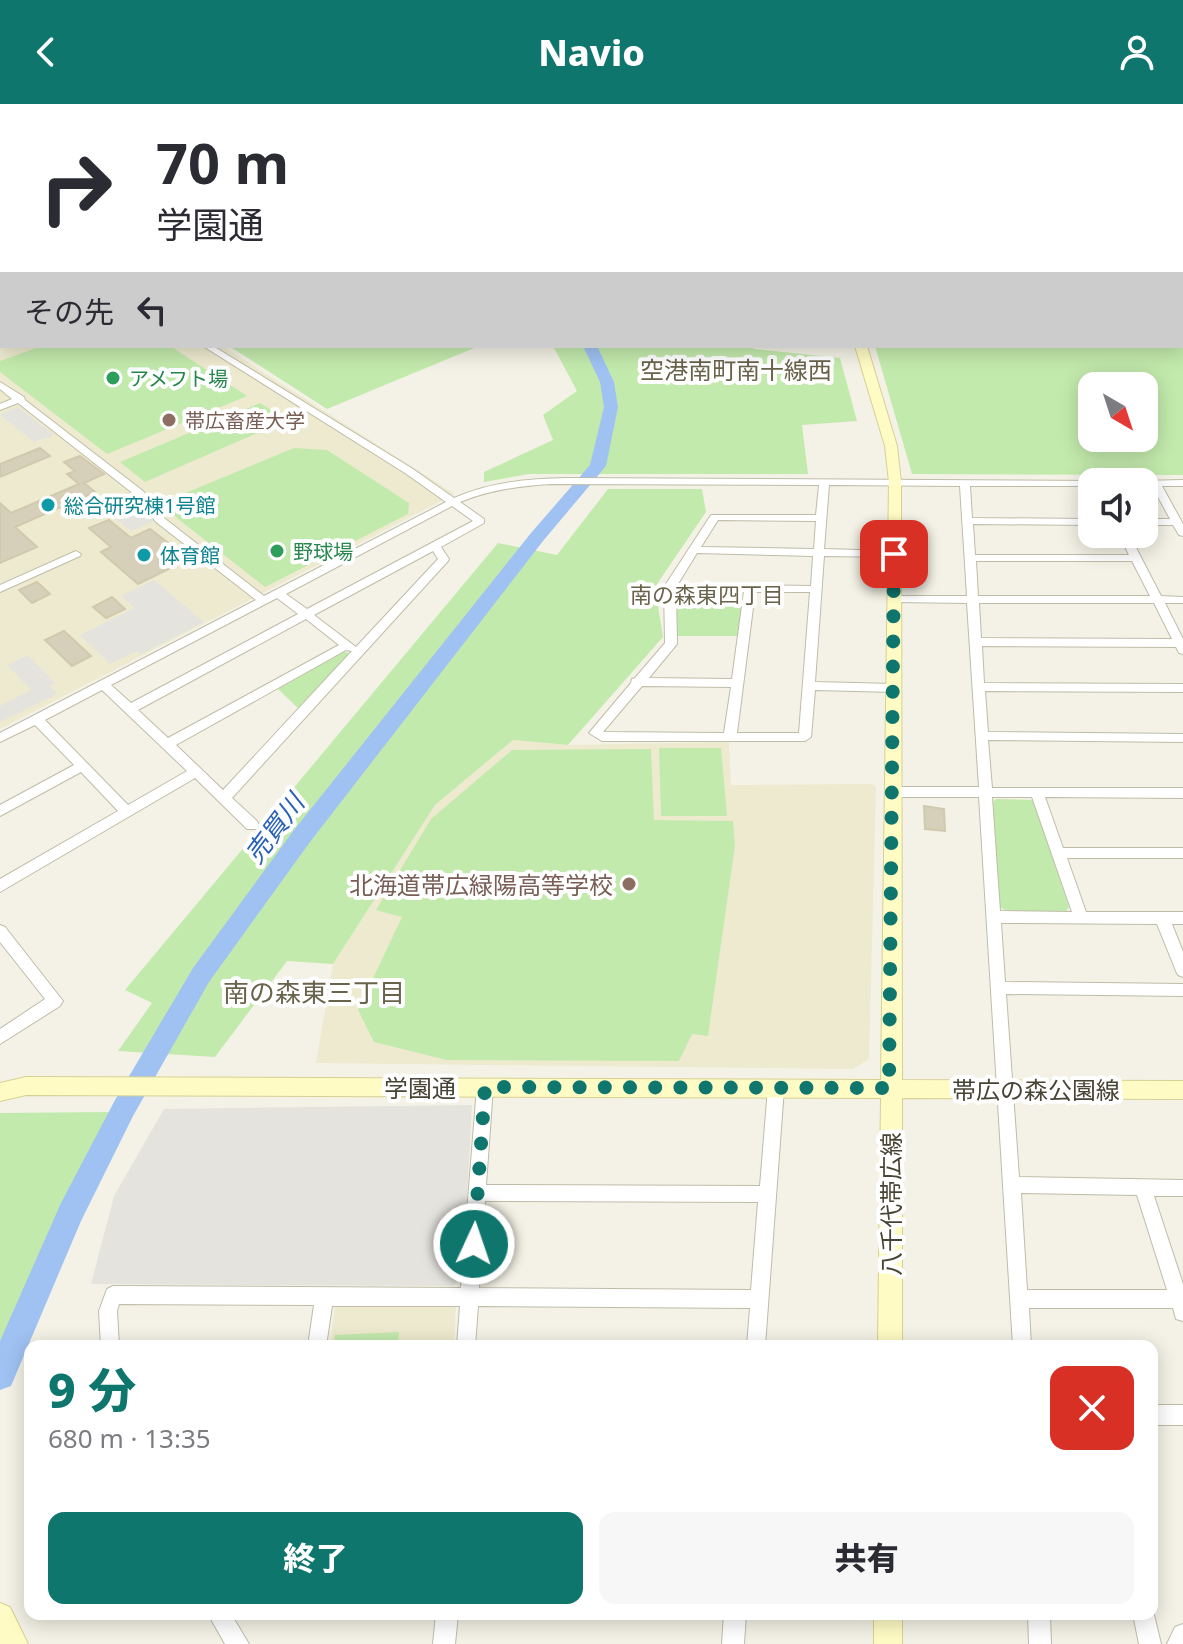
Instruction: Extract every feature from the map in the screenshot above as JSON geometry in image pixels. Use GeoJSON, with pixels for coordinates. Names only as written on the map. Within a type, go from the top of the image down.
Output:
{"type":"FeatureCollection","features":[{"type":"Feature","properties":{"kind":"main road","name":"八千代帯広線"},"geometry":{"type":"LineString","coordinates":[[862,348],[891,446],[895,482],[889,1088],[890,1340]]}},
{"type":"Feature","properties":{"kind":"main road","name":"学園通"},"geometry":{"type":"LineString","coordinates":[[0,1092],[26,1086],[889,1088]]}},
{"type":"Feature","properties":{"kind":"main road","name":"帯広の森公園線"},"geometry":{"type":"LineString","coordinates":[[889,1088],[1183,1090]]}},
{"type":"Feature","properties":{"kind":"main road"},"geometry":{"type":"LineString","coordinates":[[0,1617],[14,1644]]}},
{"type":"Feature","properties":{"kind":"main road"},"geometry":{"type":"LineString","coordinates":[[888,1620],[888,1644]]}},
{"type":"Feature","properties":{"kind":"street"},"geometry":{"type":"LineString","coordinates":[[130,709],[480,521],[409,471],[210,348]]}},
{"type":"Feature","properties":{"kind":"street"},"geometry":{"type":"LineString","coordinates":[[0,385],[150,503],[160,520],[264,601]]}},
{"type":"Feature","properties":{"kind":"street"},"geometry":{"type":"LineString","coordinates":[[0,407],[21,399]]}},
{"type":"Feature","properties":{"kind":"street"},"geometry":{"type":"LineString","coordinates":[[0,738],[453,502],[478,490],[503,484],[566,481],[1078,483]]}},
{"type":"Feature","properties":{"kind":"street"},"geometry":{"type":"LineString","coordinates":[[822,518],[715,517],[670,587],[671,644],[595,733],[602,737],[805,737],[808,686],[822,518],[824,482]]}},
{"type":"Feature","properties":{"kind":"street"},"geometry":{"type":"LineString","coordinates":[[965,483],[1022,1340]]}},
{"type":"Feature","properties":{"kind":"street"},"geometry":{"type":"LineString","coordinates":[[1158,483],[1183,483]]}},
{"type":"Feature","properties":{"kind":"street"},"geometry":{"type":"LineString","coordinates":[[1158,495],[1179,522]]}},
{"type":"Feature","properties":{"kind":"street"},"geometry":{"type":"LineString","coordinates":[[968,521],[1078,522]]}},
{"type":"Feature","properties":{"kind":"street"},"geometry":{"type":"LineString","coordinates":[[1158,522],[1179,522]]}},
{"type":"Feature","properties":{"kind":"street"},"geometry":{"type":"LineString","coordinates":[[223,799],[444,559],[434,545]]}},
{"type":"Feature","properties":{"kind":"street"},"geometry":{"type":"LineString","coordinates":[[977,642],[1181,647],[1131,548]]}},
{"type":"Feature","properties":{"kind":"street"},"geometry":{"type":"LineString","coordinates":[[694,550],[894,554]]}},
{"type":"Feature","properties":{"kind":"street"},"geometry":{"type":"LineString","coordinates":[[0,589],[76,554]]}},
{"type":"Feature","properties":{"kind":"street"},"geometry":{"type":"LineString","coordinates":[[971,558],[1136,558]]}},
{"type":"Feature","properties":{"kind":"street"},"geometry":{"type":"LineString","coordinates":[[670,587],[816,589]]}},
{"type":"Feature","properties":{"kind":"street"},"geometry":{"type":"LineString","coordinates":[[730,737],[750,589]]}},
{"type":"Feature","properties":{"kind":"street"},"geometry":{"type":"LineString","coordinates":[[278,593],[345,646],[359,652]]}},
{"type":"Feature","properties":{"kind":"street"},"geometry":{"type":"LineString","coordinates":[[894,599],[1183,600]]}},
{"type":"Feature","properties":{"kind":"street"},"geometry":{"type":"LineString","coordinates":[[168,744],[345,646]]}},
{"type":"Feature","properties":{"kind":"street"},"geometry":{"type":"LineString","coordinates":[[636,682],[737,683]]}},
{"type":"Feature","properties":{"kind":"street"},"geometry":{"type":"LineString","coordinates":[[103,684],[252,825]]}},
{"type":"Feature","properties":{"kind":"street"},"geometry":{"type":"LineString","coordinates":[[808,686],[894,688]]}},
{"type":"Feature","properties":{"kind":"street"},"geometry":{"type":"LineString","coordinates":[[979,687],[1183,688]]}},
{"type":"Feature","properties":{"kind":"street"},"geometry":{"type":"LineString","coordinates":[[37,719],[126,811]]}},
{"type":"Feature","properties":{"kind":"street"},"geometry":{"type":"LineString","coordinates":[[982,736],[1183,738]]}},
{"type":"Feature","properties":{"kind":"street"},"geometry":{"type":"LineString","coordinates":[[0,811],[82,766]]}},
{"type":"Feature","properties":{"kind":"street"},"geometry":{"type":"LineString","coordinates":[[0,886],[195,772]]}},
{"type":"Feature","properties":{"kind":"street"},"geometry":{"type":"LineString","coordinates":[[893,792],[1183,793]]}},
{"type":"Feature","properties":{"kind":"street"},"geometry":{"type":"LineString","coordinates":[[1037,793],[1081,918]]}},
{"type":"Feature","properties":{"kind":"street"},"geometry":{"type":"LineString","coordinates":[[1059,853],[1183,853]]}},
{"type":"Feature","properties":{"kind":"street"},"geometry":{"type":"LineString","coordinates":[[992,917],[1183,918]]}},
{"type":"Feature","properties":{"kind":"street"},"geometry":{"type":"LineString","coordinates":[[1162,918],[1183,971]]}},
{"type":"Feature","properties":{"kind":"street"},"geometry":{"type":"LineString","coordinates":[[0,931],[55,1001],[0,1037]]}},
{"type":"Feature","properties":{"kind":"street"},"geometry":{"type":"LineString","coordinates":[[997,988],[1183,990]]}},
{"type":"Feature","properties":{"kind":"street"},"geometry":{"type":"LineString","coordinates":[[467,1340],[485,1087]]}},
{"type":"Feature","properties":{"kind":"street"},"geometry":{"type":"LineString","coordinates":[[756,1340],[776,1088]]}},
{"type":"Feature","properties":{"kind":"street"},"geometry":{"type":"LineString","coordinates":[[1010,1185],[1183,1188]]}},
{"type":"Feature","properties":{"kind":"street"},"geometry":{"type":"LineString","coordinates":[[1019,1299],[1181,1306],[1143,1187]]}},
{"type":"Feature","properties":{"kind":"street"},"geometry":{"type":"LineString","coordinates":[[477,1193],[768,1194]]}},
{"type":"Feature","properties":{"kind":"street"},"geometry":{"type":"LineString","coordinates":[[110,1340],[108,1311],[113,1295],[759,1299]]}},
{"type":"Feature","properties":{"kind":"street"},"geometry":{"type":"LineString","coordinates":[[318,1340],[324,1297]]}},
{"type":"Feature","properties":{"kind":"street"},"geometry":{"type":"LineString","coordinates":[[1158,1415],[1183,1415]]}},
{"type":"Feature","properties":{"kind":"street"},"geometry":{"type":"LineString","coordinates":[[223,1620],[238,1644]]}},
{"type":"Feature","properties":{"kind":"street"},"geometry":{"type":"LineString","coordinates":[[444,1644],[446,1620]]}},
{"type":"Feature","properties":{"kind":"street"},"geometry":{"type":"LineString","coordinates":[[733,1644],[735,1620]]}},
{"type":"Feature","properties":{"kind":"street"},"geometry":{"type":"LineString","coordinates":[[1039,1620],[1040,1644]]}},
{"type":"Feature","properties":{"kind":"street"},"geometry":{"type":"LineString","coordinates":[[1145,1620],[1150,1644]]}},
{"type":"Feature","properties":{"kind":"street"},"geometry":{"type":"LineString","coordinates":[[1178,1644],[1183,1635]]}},
{"type":"Feature","properties":{"kind":"shaded area","name":"帯広畜産大学"},"geometry":{"type":"Polygon","coordinates":[[[0,348],[225,348],[455,494],[0,729],[0,348]]]}},
{"type":"Feature","properties":{"kind":"shaded area"},"geometry":{"type":"Polygon","coordinates":[[[18,407],[54,435],[34,442],[0,415],[18,407]]]}},
{"type":"Feature","properties":{"kind":"shaded area"},"geometry":{"type":"Polygon","coordinates":[[[131,503],[154,521],[131,531],[108,513],[131,503]]]}},
{"type":"Feature","properties":{"kind":"shaded area"},"geometry":{"type":"Polygon","coordinates":[[[154,580],[204,622],[141,654],[137,651],[110,664],[80,635],[135,608],[121,596],[154,580]]]}},
{"type":"Feature","properties":{"kind":"shaded area"},"geometry":{"type":"Polygon","coordinates":[[[28,655],[55,683],[50,686],[57,694],[0,722],[0,706],[31,690],[7,665],[28,655]]]}},
{"type":"Feature","properties":{"kind":"shaded area","name":"北海道帯広緑陽高等学校"},"geometry":{"type":"Polygon","coordinates":[[[513,740],[568,745],[729,742],[731,785],[872,784],[876,787],[869,1059],[853,1069],[316,1063],[333,964],[435,805],[513,740]]]}},
{"type":"Feature","properties":{"kind":"shaded area"},"geometry":{"type":"Polygon","coordinates":[[[472,1105],[463,1276],[453,1286],[91,1284],[114,1196],[164,1109],[472,1105]]]}},
{"type":"Feature","properties":{"kind":"shaded area"},"geometry":{"type":"Polygon","coordinates":[[[456,1304],[454,1340],[331,1340],[335,1306],[456,1304]]]}},
{"type":"Feature","properties":{"kind":"green space"},"geometry":{"type":"Polygon","coordinates":[[[36,348],[173,348],[247,396],[107,454],[0,372],[0,361],[36,348]]]}},
{"type":"Feature","properties":{"kind":"green space"},"geometry":{"type":"Polygon","coordinates":[[[232,348],[474,348],[327,409],[232,348]]]}},
{"type":"Feature","properties":{"kind":"green space"},"geometry":{"type":"Polygon","coordinates":[[[554,348],[753,348],[840,358],[857,421],[802,425],[808,474],[529,474],[484,482],[484,472],[553,440],[543,415],[577,391],[554,348]]]}},
{"type":"Feature","properties":{"kind":"green space"},"geometry":{"type":"Polygon","coordinates":[[[876,348],[1183,348],[1183,475],[1158,475],[1158,468],[1078,468],[1078,475],[912,474],[876,348]]]}},
{"type":"Feature","properties":{"kind":"green space"},"geometry":{"type":"Polygon","coordinates":[[[260,403],[287,420],[145,482],[120,462],[260,403]]]}},
{"type":"Feature","properties":{"kind":"green space","name":"野球場"},"geometry":{"type":"Polygon","coordinates":[[[294,448],[327,450],[409,503],[408,514],[265,587],[173,515],[183,494],[294,448]]]}},
{"type":"Feature","properties":{"kind":"green space"},"geometry":{"type":"Polygon","coordinates":[[[608,489],[702,489],[706,512],[655,587],[663,637],[568,745],[513,740],[435,805],[333,964],[287,961],[215,1057],[118,1051],[152,1003],[125,990],[498,543],[557,555],[608,489]]]}},
{"type":"Feature","properties":{"kind":"green space"},"geometry":{"type":"Polygon","coordinates":[[[738,592],[744,597],[738,636],[677,636],[675,596],[680,593],[738,592]]]}},
{"type":"Feature","properties":{"kind":"green space"},"geometry":{"type":"Polygon","coordinates":[[[347,652],[350,657],[300,710],[277,688],[347,652]]]}},
{"type":"Feature","properties":{"kind":"green space"},"geometry":{"type":"Polygon","coordinates":[[[659,748],[721,748],[727,816],[661,816],[659,748]]]}},
{"type":"Feature","properties":{"kind":"green space","name":"北海道帯広緑陽高等学校"},"geometry":{"type":"Polygon","coordinates":[[[651,749],[654,820],[733,821],[735,845],[708,1036],[692,1034],[679,1061],[447,1060],[374,1042],[358,1010],[402,917],[376,910],[431,819],[512,750],[651,749]]]}},
{"type":"Feature","properties":{"kind":"green space"},"geometry":{"type":"Polygon","coordinates":[[[996,799],[1033,800],[1069,907],[1065,913],[1009,913],[999,906],[992,802],[996,799]]]}},
{"type":"Feature","properties":{"kind":"green space"},"geometry":{"type":"Polygon","coordinates":[[[109,1112],[0,1345],[0,1113],[109,1112]]]}},
{"type":"Feature","properties":{"kind":"green space"},"geometry":{"type":"Polygon","coordinates":[[[399,1332],[398,1340],[335,1340],[335,1335],[399,1332]]]}},
{"type":"Feature","properties":{"kind":"building","name":"総合研究棟1号館"},"geometry":{"type":"Polygon","coordinates":[[[40,448],[50,456],[0,477],[0,464],[40,448]]]}},
{"type":"Feature","properties":{"kind":"building"},"geometry":{"type":"Polygon","coordinates":[[[80,456],[104,474],[84,483],[95,492],[15,527],[37,547],[0,563],[0,503],[11,513],[79,484],[67,474],[75,471],[64,462],[80,456]]]}},
{"type":"Feature","properties":{"kind":"building","name":"体育館"},"geometry":{"type":"Polygon","coordinates":[[[109,520],[131,538],[150,529],[189,559],[138,584],[101,552],[111,547],[89,528],[109,520]]]}},
{"type":"Feature","properties":{"kind":"building"},"geometry":{"type":"Polygon","coordinates":[[[37,582],[50,594],[32,603],[19,590],[37,582]]]}},
{"type":"Feature","properties":{"kind":"building"},"geometry":{"type":"Polygon","coordinates":[[[112,597],[125,609],[106,618],[93,607],[112,597]]]}},
{"type":"Feature","properties":{"kind":"building"},"geometry":{"type":"Polygon","coordinates":[[[64,631],[91,656],[72,666],[45,640],[64,631]]]}},
{"type":"Feature","properties":{"kind":"building"},"geometry":{"type":"Polygon","coordinates":[[[924,806],[944,809],[945,831],[925,829],[924,806]]]}},
{"type":"Feature","properties":{"kind":"waterway","name":"売買川"},"geometry":{"type":"LineString","coordinates":[[0,1375],[71,1212],[124,1108],[201,975],[302,836],[537,537],[598,466],[611,407],[607,382],[591,348]]}},
{"type":"Feature","properties":{"kind":"place","name":"アメフト場"},"geometry":{"type":"Point","coordinates":[113,378]}},
{"type":"Feature","properties":{"kind":"place","name":"帯広畜産大学"},"geometry":{"type":"Point","coordinates":[169,420]}},
{"type":"Feature","properties":{"kind":"place","name":"総合研究棟1号館"},"geometry":{"type":"Point","coordinates":[48,505]}},
{"type":"Feature","properties":{"kind":"place","name":"野球場"},"geometry":{"type":"Point","coordinates":[277,551]}},
{"type":"Feature","properties":{"kind":"place","name":"体育館"},"geometry":{"type":"Point","coordinates":[144,555]}},
{"type":"Feature","properties":{"kind":"place","name":"北海道帯広緑陽高等学校"},"geometry":{"type":"Point","coordinates":[629,884]}},
{"type":"Feature","properties":{"kind":"district","name":"空港南町南十線西"},"geometry":{"type":"Point","coordinates":[736,369]}},
{"type":"Feature","properties":{"kind":"district","name":"南の森東四丁目"},"geometry":{"type":"Point","coordinates":[707,594]}},
{"type":"Feature","properties":{"kind":"district","name":"南の森東三丁目"},"geometry":{"type":"Point","coordinates":[314,992]}},
{"type":"Feature","properties":{"kind":"route"},"geometry":{"type":"LineString","coordinates":[[474,1244],[485,1087],[889,1088],[894,554]]}}]}
